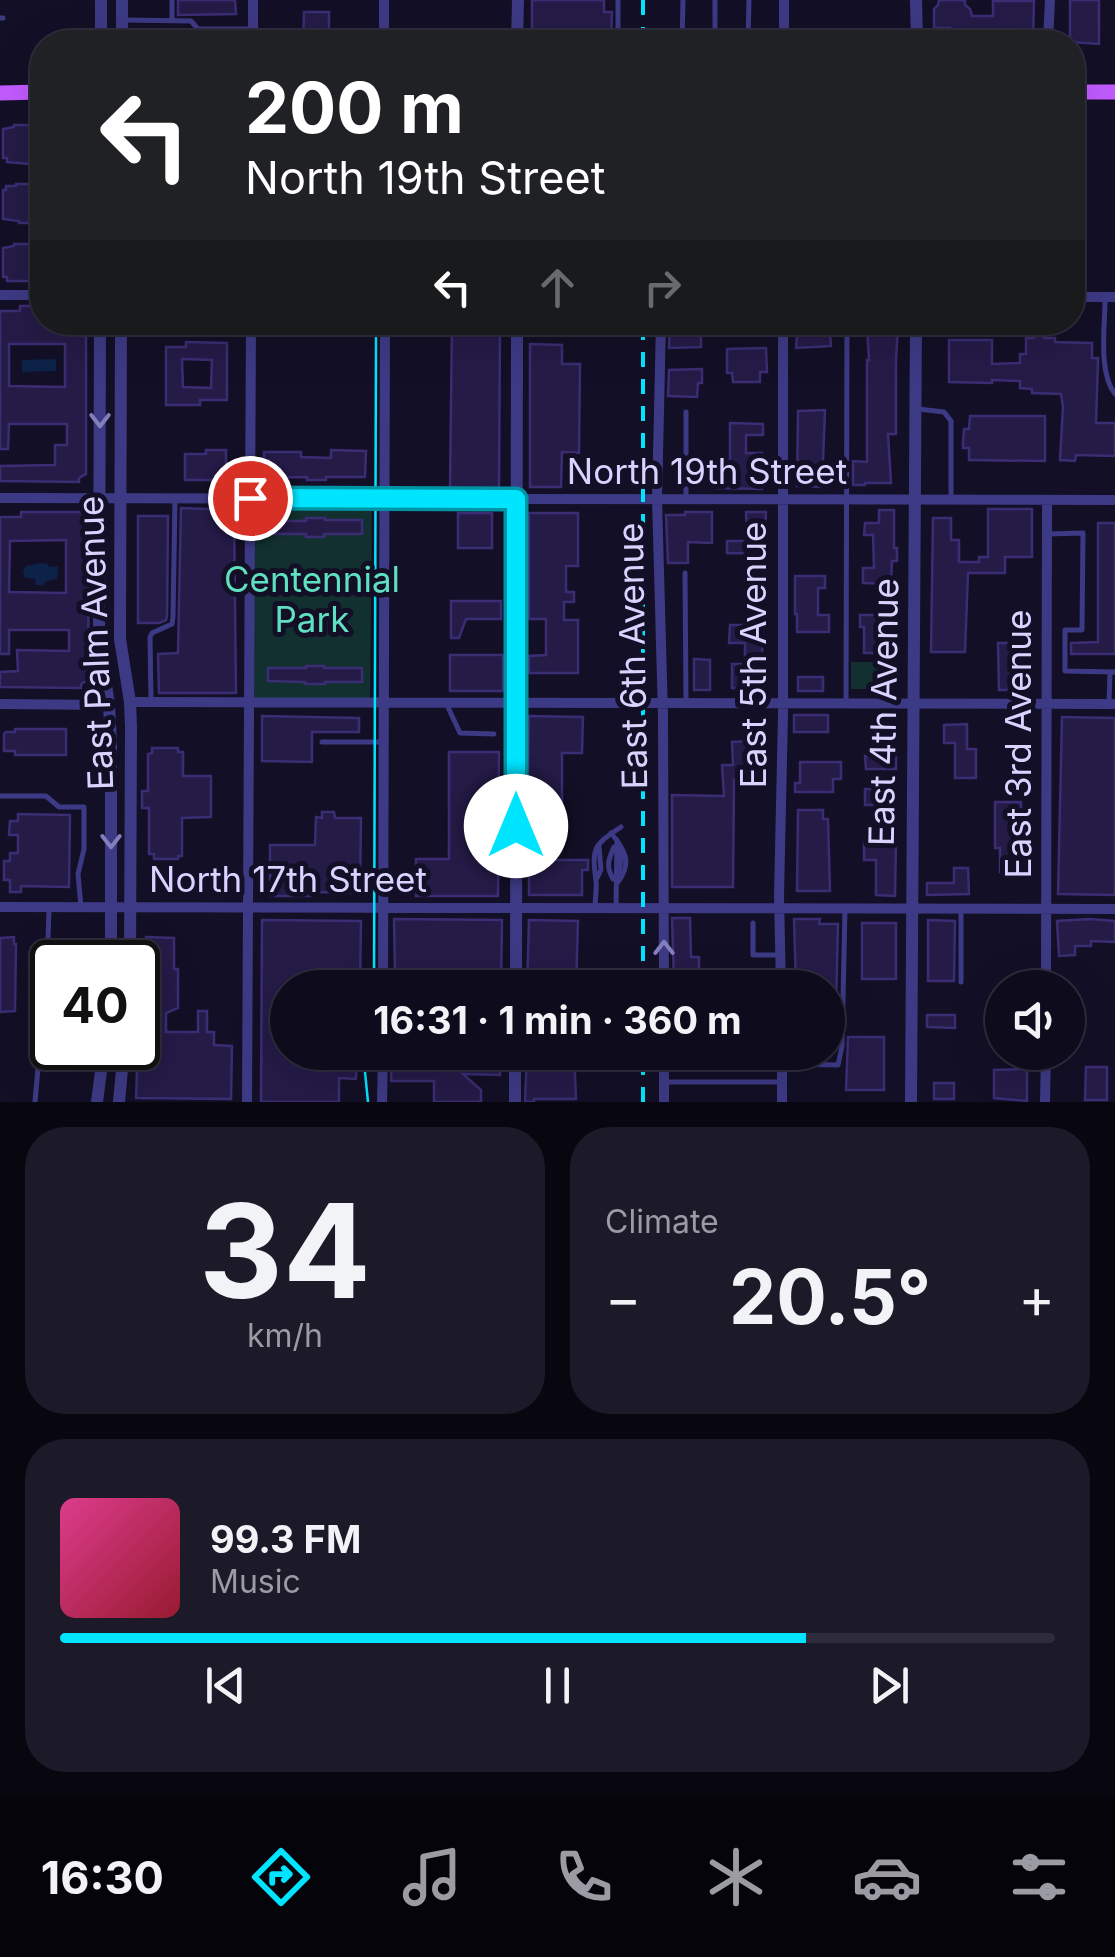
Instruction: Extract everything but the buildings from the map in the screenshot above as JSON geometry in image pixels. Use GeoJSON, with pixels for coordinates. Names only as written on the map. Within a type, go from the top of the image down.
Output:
{"type":"FeatureCollection","features":[{"type":"Feature","properties":{"kind":"main road"},"geometry":{"type":"LineString","coordinates":[[0,93],[30,92]]}},
{"type":"Feature","properties":{"kind":"main road"},"geometry":{"type":"LineString","coordinates":[[1085,92],[1115,92]]}},
{"type":"Feature","properties":{"kind":"street"},"geometry":{"type":"LineString","coordinates":[[101,0],[101,30]]}},
{"type":"Feature","properties":{"kind":"street"},"geometry":{"type":"LineString","coordinates":[[122,0],[122,30]]}},
{"type":"Feature","properties":{"kind":"street"},"geometry":{"type":"LineString","coordinates":[[253,0],[253,29]]}},
{"type":"Feature","properties":{"kind":"street"},"geometry":{"type":"LineString","coordinates":[[384,0],[384,30]]}},
{"type":"Feature","properties":{"kind":"street"},"geometry":{"type":"LineString","coordinates":[[518,0],[518,30]]}},
{"type":"Feature","properties":{"kind":"street"},"geometry":{"type":"LineString","coordinates":[[784,0],[784,30]]}},
{"type":"Feature","properties":{"kind":"street"},"geometry":{"type":"LineString","coordinates":[[916,0],[917,30]]}},
{"type":"Feature","properties":{"kind":"street"},"geometry":{"type":"LineString","coordinates":[[1049,30],[1050,0]]}},
{"type":"Feature","properties":{"kind":"street"},"geometry":{"type":"LineString","coordinates":[[0,295],[30,295]]}},
{"type":"Feature","properties":{"kind":"street","name":"East Palm Avenue"},"geometry":{"type":"LineString","coordinates":[[100,335],[100,639],[110,704],[111,940]]}},
{"type":"Feature","properties":{"kind":"street","name":"East Palm Avenue"},"geometry":{"type":"LineString","coordinates":[[121,335],[120,639],[130,702],[130,940]]}},
{"type":"Feature","properties":{"kind":"street"},"geometry":{"type":"LineString","coordinates":[[247,1102],[250,335]]}},
{"type":"Feature","properties":{"kind":"street"},"geometry":{"type":"LineString","coordinates":[[383,970],[386,335]]}},
{"type":"Feature","properties":{"kind":"street"},"geometry":{"type":"LineString","coordinates":[[516,970],[517,335]]}},
{"type":"Feature","properties":{"kind":"street","name":"East 6th Avenue"},"geometry":{"type":"LineString","coordinates":[[662,335],[657,499],[664,970]]}},
{"type":"Feature","properties":{"kind":"street","name":"East 5th Avenue"},"geometry":{"type":"LineString","coordinates":[[780,970],[784,335]]}},
{"type":"Feature","properties":{"kind":"street","name":"East 4th Avenue"},"geometry":{"type":"LineString","coordinates":[[911,1102],[916,335]]}},
{"type":"Feature","properties":{"kind":"street","name":"North 19th Street"},"geometry":{"type":"LineString","coordinates":[[0,498],[1115,500]]}},
{"type":"Feature","properties":{"kind":"street","name":"East 3rd Avenue"},"geometry":{"type":"LineString","coordinates":[[1046,500],[1046,970]]}},
{"type":"Feature","properties":{"kind":"street"},"geometry":{"type":"LineString","coordinates":[[130,702],[1112,704]]}},
{"type":"Feature","properties":{"kind":"street"},"geometry":{"type":"LineString","coordinates":[[0,704],[110,704]]}},
{"type":"Feature","properties":{"kind":"street","name":"North 17th Street"},"geometry":{"type":"LineString","coordinates":[[0,906],[1115,909]]}},
{"type":"Feature","properties":{"kind":"street"},"geometry":{"type":"LineString","coordinates":[[98,1102],[102,1070]]}},
{"type":"Feature","properties":{"kind":"street"},"geometry":{"type":"LineString","coordinates":[[119,1102],[122,1070]]}},
{"type":"Feature","properties":{"kind":"street"},"geometry":{"type":"LineString","coordinates":[[382,1070],[382,1102]]}},
{"type":"Feature","properties":{"kind":"street"},"geometry":{"type":"LineString","coordinates":[[515,1102],[516,1070]]}},
{"type":"Feature","properties":{"kind":"street"},"geometry":{"type":"LineString","coordinates":[[664,1070],[664,1102]]}},
{"type":"Feature","properties":{"kind":"street"},"geometry":{"type":"LineString","coordinates":[[782,1070],[782,1102]]}},
{"type":"Feature","properties":{"kind":"street"},"geometry":{"type":"LineString","coordinates":[[1046,1070],[1046,1102]]}},
{"type":"Feature","properties":{"kind":"lane"},"geometry":{"type":"LineString","coordinates":[[172,0],[172,20]]}},
{"type":"Feature","properties":{"kind":"lane"},"geometry":{"type":"LineString","coordinates":[[618,0],[618,30]]}},
{"type":"Feature","properties":{"kind":"lane"},"geometry":{"type":"LineString","coordinates":[[682,0],[682,30]]}},
{"type":"Feature","properties":{"kind":"lane"},"geometry":{"type":"LineString","coordinates":[[715,0],[715,30]]}},
{"type":"Feature","properties":{"kind":"lane"},"geometry":{"type":"LineString","coordinates":[[748,30],[749,0]]}},
{"type":"Feature","properties":{"kind":"lane"},"geometry":{"type":"LineString","coordinates":[[122,20],[191,21],[198,29],[253,29]]}},
{"type":"Feature","properties":{"kind":"lane"},"geometry":{"type":"LineString","coordinates":[[1110,298],[1105,312],[1105,370],[1107,383],[1115,394]]}},
{"type":"Feature","properties":{"kind":"lane"},"geometry":{"type":"LineString","coordinates":[[1105,312],[1115,312]]}},
{"type":"Feature","properties":{"kind":"lane"},"geometry":{"type":"LineString","coordinates":[[846,704],[847,335]]}},
{"type":"Feature","properties":{"kind":"lane"},"geometry":{"type":"LineString","coordinates":[[916,409],[944,412],[952,421],[951,500]]}},
{"type":"Feature","properties":{"kind":"lane"},"geometry":{"type":"LineString","coordinates":[[686,412],[686,499]]}},
{"type":"Feature","properties":{"kind":"lane"},"geometry":{"type":"LineString","coordinates":[[150,702],[150,636],[174,618],[176,498]]}},
{"type":"Feature","properties":{"kind":"lane"},"geometry":{"type":"LineString","coordinates":[[1046,534],[1083,534],[1082,630],[1046,630]]}},
{"type":"Feature","properties":{"kind":"lane"},"geometry":{"type":"LineString","coordinates":[[685,574],[686,703]]}},
{"type":"Feature","properties":{"kind":"lane"},"geometry":{"type":"LineString","coordinates":[[1066,630],[1065,672],[1112,672],[1112,704]]}},
{"type":"Feature","properties":{"kind":"lane"},"geometry":{"type":"LineString","coordinates":[[446,703],[460,733],[494,734]]}},
{"type":"Feature","properties":{"kind":"lane"},"geometry":{"type":"LineString","coordinates":[[322,742],[384,742]]}},
{"type":"Feature","properties":{"kind":"lane"},"geometry":{"type":"LineString","coordinates":[[0,796],[46,796],[60,807],[84,808],[84,849],[78,874],[80,907]]}},
{"type":"Feature","properties":{"kind":"lane"},"geometry":{"type":"LineString","coordinates":[[594,908],[601,870],[598,844],[621,827]]}},
{"type":"Feature","properties":{"kind":"lane"},"geometry":{"type":"LineString","coordinates":[[612,834],[627,859],[626,870],[616,884]]}},
{"type":"Feature","properties":{"kind":"lane"},"geometry":{"type":"LineString","coordinates":[[616,908],[617,840]]}},
{"type":"Feature","properties":{"kind":"lane"},"geometry":{"type":"LineString","coordinates":[[35,1102],[48,907]]}},
{"type":"Feature","properties":{"kind":"lane"},"geometry":{"type":"LineString","coordinates":[[844,970],[846,908]]}},
{"type":"Feature","properties":{"kind":"lane"},"geometry":{"type":"LineString","coordinates":[[960,982],[961,908]]}},
{"type":"Feature","properties":{"kind":"lane"},"geometry":{"type":"LineString","coordinates":[[753,923],[753,955],[780,955]]}},
{"type":"Feature","properties":{"kind":"lane"},"geometry":{"type":"LineString","coordinates":[[664,1082],[782,1082]]}},
{"type":"Feature","properties":{"kind":"green space","name":"Centennial Park"},"geometry":{"type":"Polygon","coordinates":[[[253,500],[372,502],[370,699],[253,700],[253,500]]]}},
{"type":"Feature","properties":{"kind":"green space"},"geometry":{"type":"Polygon","coordinates":[[[851,662],[896,662],[895,689],[851,689],[851,662]]]}},
{"type":"Feature","properties":{"kind":"water"},"geometry":{"type":"Polygon","coordinates":[[[56,359],[56,371],[22,372],[22,360],[56,359]]]}},
{"type":"Feature","properties":{"kind":"water"},"geometry":{"type":"Polygon","coordinates":[[[26,566],[58,566],[57,579],[36,585],[35,579],[25,578],[26,566]]]}},
{"type":"Feature","properties":{"kind":"tram line"},"geometry":{"type":"LineString","coordinates":[[374,970],[376,338]]}},
{"type":"Feature","properties":{"kind":"tram line"},"geometry":{"type":"LineString","coordinates":[[365,1070],[368,1102]]}},
{"type":"Feature","properties":{"kind":"railway"},"geometry":{"type":"LineString","coordinates":[[643,0],[643,30]]}},
{"type":"Feature","properties":{"kind":"railway"},"geometry":{"type":"LineString","coordinates":[[643,335],[643,970]]}},
{"type":"Feature","properties":{"kind":"railway"},"geometry":{"type":"LineString","coordinates":[[643,1070],[643,1102]]}},
{"type":"Feature","properties":{"kind":"route"},"geometry":{"type":"LineString","coordinates":[[250,498],[516,499],[516,826]]}}]}
